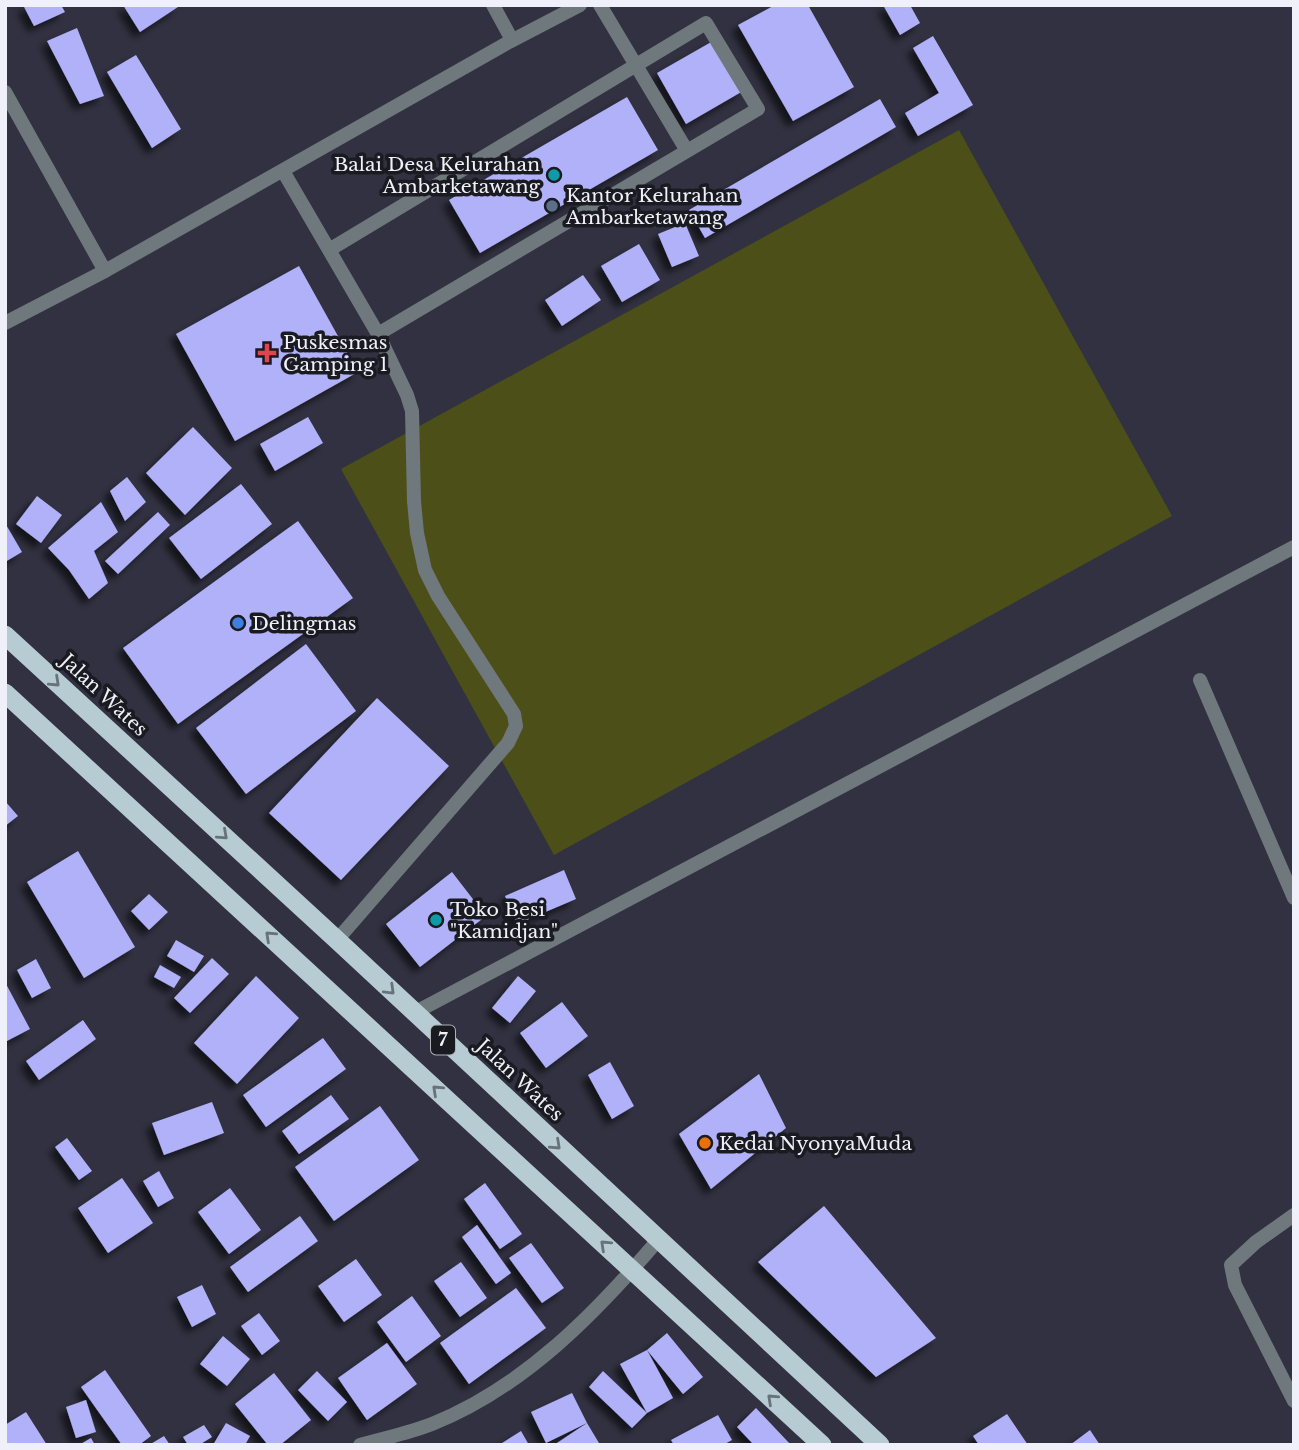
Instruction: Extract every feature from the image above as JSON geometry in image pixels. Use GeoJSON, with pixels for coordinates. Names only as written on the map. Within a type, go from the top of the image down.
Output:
{"type":"FeatureCollection","features":[{"type":"Feature","properties":{"kind":"highway","name":"Jalan Wates"},"geometry":{"type":"LineString","coordinates":[[5,635],[880,1445]]}},
{"type":"Feature","properties":{"kind":"highway","name":"7"},"geometry":{"type":"LineString","coordinates":[[5,693],[822,1445]]}},
{"type":"Feature","properties":{"kind":"street"},"geometry":{"type":"LineString","coordinates":[[493,5],[512,40]]}},
{"type":"Feature","properties":{"kind":"street"},"geometry":{"type":"LineString","coordinates":[[5,323],[105,271],[512,40],[580,5]]}},
{"type":"Feature","properties":{"kind":"street"},"geometry":{"type":"LineString","coordinates":[[600,5],[687,151]]}},
{"type":"Feature","properties":{"kind":"street"},"geometry":{"type":"LineString","coordinates":[[329,250],[706,23],[758,109],[378,334]]}},
{"type":"Feature","properties":{"kind":"street"},"geometry":{"type":"LineString","coordinates":[[5,92],[105,271]]}},
{"type":"Feature","properties":{"kind":"street"},"geometry":{"type":"LineString","coordinates":[[283,172],[378,334],[407,395],[411,411],[417,533],[425,570],[438,596],[514,714],[516,726],[508,743],[337,940]]}},
{"type":"Feature","properties":{"kind":"street"},"geometry":{"type":"LineString","coordinates":[[414,1013],[1294,547]]}},
{"type":"Feature","properties":{"kind":"street"},"geometry":{"type":"LineString","coordinates":[[1200,680],[1294,898]]}},
{"type":"Feature","properties":{"kind":"street"},"geometry":{"type":"LineString","coordinates":[[1294,1215],[1256,1242],[1231,1265],[1235,1285],[1294,1401]]}},
{"type":"Feature","properties":{"kind":"street"},"geometry":{"type":"LineString","coordinates":[[360,1445],[432,1424],[483,1398],[538,1360],[593,1313],[658,1240]]}},
{"type":"Feature","properties":{"kind":"shaded area"},"geometry":{"type":"Polygon","coordinates":[[[959,130],[1172,516],[554,855],[341,469],[959,130]]]}},
{"type":"Feature","properties":{"kind":"building"},"geometry":{"type":"Polygon","coordinates":[[[23,5],[61,5],[65,12],[34,26],[23,5]]]}},
{"type":"Feature","properties":{"kind":"building"},"geometry":{"type":"Polygon","coordinates":[[[123,5],[181,5],[140,32],[123,5]]]}},
{"type":"Feature","properties":{"kind":"building"},"geometry":{"type":"Polygon","coordinates":[[[775,5],[808,5],[854,87],[793,121],[738,25],[775,5]]]}},
{"type":"Feature","properties":{"kind":"building"},"geometry":{"type":"Polygon","coordinates":[[[883,5],[910,5],[920,23],[900,35],[883,5]]]}},
{"type":"Feature","properties":{"kind":"building"},"geometry":{"type":"Polygon","coordinates":[[[77,28],[104,96],[80,104],[47,41],[77,28]]]}},
{"type":"Feature","properties":{"kind":"building"},"geometry":{"type":"Polygon","coordinates":[[[933,36],[973,105],[918,136],[905,113],[939,93],[913,48],[933,36]]]}},
{"type":"Feature","properties":{"kind":"building"},"geometry":{"type":"Polygon","coordinates":[[[713,41],[743,91],[686,124],[657,73],[713,41]]]}},
{"type":"Feature","properties":{"kind":"building"},"geometry":{"type":"Polygon","coordinates":[[[136,55],[181,129],[152,148],[107,72],[136,55]]]}},
{"type":"Feature","properties":{"kind":"building","name":"Balai Desa Kelurahan Ambarketawang"},"geometry":{"type":"Polygon","coordinates":[[[627,97],[658,150],[480,253],[449,200],[627,97]]]}},
{"type":"Feature","properties":{"kind":"building"},"geometry":{"type":"Polygon","coordinates":[[[880,99],[896,127],[705,238],[689,210],[880,99]]]}},
{"type":"Feature","properties":{"kind":"building"},"geometry":{"type":"Polygon","coordinates":[[[685,223],[699,256],[672,267],[658,234],[685,223]]]}},
{"type":"Feature","properties":{"kind":"building"},"geometry":{"type":"Polygon","coordinates":[[[639,244],[660,280],[622,302],[601,266],[639,244]]]}},
{"type":"Feature","properties":{"kind":"building","name":"Puskesmas Gamping 1"},"geometry":{"type":"Polygon","coordinates":[[[299,266],[358,372],[235,441],[176,334],[299,266]]]}},
{"type":"Feature","properties":{"kind":"building"},"geometry":{"type":"Polygon","coordinates":[[[583,275],[601,300],[562,326],[545,300],[583,275]]]}},
{"type":"Feature","properties":{"kind":"building"},"geometry":{"type":"Polygon","coordinates":[[[308,417],[323,443],[275,471],[260,444],[308,417]]]}},
{"type":"Feature","properties":{"kind":"building"},"geometry":{"type":"Polygon","coordinates":[[[193,427],[232,468],[185,515],[146,473],[193,427]]]}},
{"type":"Feature","properties":{"kind":"building"},"geometry":{"type":"Polygon","coordinates":[[[127,477],[146,502],[125,521],[110,491],[127,477]]]}},
{"type":"Feature","properties":{"kind":"building"},"geometry":{"type":"Polygon","coordinates":[[[241,484],[272,524],[201,579],[169,538],[241,484]]]}},
{"type":"Feature","properties":{"kind":"building"},"geometry":{"type":"Polygon","coordinates":[[[37,496],[62,515],[41,543],[16,524],[37,496]]]}},
{"type":"Feature","properties":{"kind":"building"},"geometry":{"type":"Polygon","coordinates":[[[101,502],[118,532],[94,551],[108,583],[89,599],[69,570],[48,548],[101,502]]]}},
{"type":"Feature","properties":{"kind":"building"},"geometry":{"type":"Polygon","coordinates":[[[158,512],[170,525],[118,574],[105,561],[158,512]]]}},
{"type":"Feature","properties":{"kind":"building","name":"Delingmas"},"geometry":{"type":"Polygon","coordinates":[[[298,521],[353,598],[178,724],[123,648],[298,521]]]}},
{"type":"Feature","properties":{"kind":"building"},"geometry":{"type":"Polygon","coordinates":[[[5,523],[22,552],[5,562],[5,523]]]}},
{"type":"Feature","properties":{"kind":"building"},"geometry":{"type":"Polygon","coordinates":[[[306,644],[356,711],[246,794],[196,728],[306,644]]]}},
{"type":"Feature","properties":{"kind":"building"},"geometry":{"type":"Polygon","coordinates":[[[377,698],[449,766],[341,880],[269,813],[377,698]]]}},
{"type":"Feature","properties":{"kind":"building"},"geometry":{"type":"Polygon","coordinates":[[[5,801],[18,816],[5,826],[5,801]]]}},
{"type":"Feature","properties":{"kind":"building"},"geometry":{"type":"Polygon","coordinates":[[[78,851],[135,947],[84,978],[27,882],[78,851]]]}},
{"type":"Feature","properties":{"kind":"building"},"geometry":{"type":"Polygon","coordinates":[[[564,870],[576,899],[517,924],[505,896],[564,870]]]}},
{"type":"Feature","properties":{"kind":"building","name":"Toko Besi \"Kamidjan\""},"geometry":{"type":"Polygon","coordinates":[[[452,872],[486,916],[420,967],[386,924],[452,872]]]}},
{"type":"Feature","properties":{"kind":"building"},"geometry":{"type":"Polygon","coordinates":[[[149,894],[168,912],[149,930],[131,911],[149,894]]]}},
{"type":"Feature","properties":{"kind":"building"},"geometry":{"type":"Polygon","coordinates":[[[176,940],[204,956],[194,972],[167,956],[176,940]]]}},
{"type":"Feature","properties":{"kind":"building"},"geometry":{"type":"Polygon","coordinates":[[[212,958],[229,974],[190,1013],[174,998],[212,958]]]}},
{"type":"Feature","properties":{"kind":"building"},"geometry":{"type":"Polygon","coordinates":[[[36,959],[51,988],[32,998],[17,970],[36,959]]]}},
{"type":"Feature","properties":{"kind":"building"},"geometry":{"type":"Polygon","coordinates":[[[160,965],[181,977],[174,988],[154,977],[160,965]]]}},
{"type":"Feature","properties":{"kind":"building"},"geometry":{"type":"Polygon","coordinates":[[[256,976],[299,1018],[237,1084],[194,1043],[256,976]]]}},
{"type":"Feature","properties":{"kind":"building"},"geometry":{"type":"Polygon","coordinates":[[[518,976],[536,991],[510,1023],[492,1008],[518,976]]]}},
{"type":"Feature","properties":{"kind":"building"},"geometry":{"type":"Polygon","coordinates":[[[5,982],[30,1029],[5,1042],[5,982]]]}},
{"type":"Feature","properties":{"kind":"building"},"geometry":{"type":"Polygon","coordinates":[[[562,1002],[588,1036],[546,1068],[520,1033],[562,1002]]]}},
{"type":"Feature","properties":{"kind":"building"},"geometry":{"type":"Polygon","coordinates":[[[83,1020],[96,1039],[39,1080],[26,1061],[83,1020]]]}},
{"type":"Feature","properties":{"kind":"building"},"geometry":{"type":"Polygon","coordinates":[[[323,1038],[346,1069],[266,1127],[243,1095],[323,1038]]]}},
{"type":"Feature","properties":{"kind":"building"},"geometry":{"type":"Polygon","coordinates":[[[610,1062],[634,1106],[612,1119],[588,1075],[610,1062]]]}},
{"type":"Feature","properties":{"kind":"building"},"geometry":{"type":"Polygon","coordinates":[[[759,1074],[786,1128],[711,1189],[679,1134],[759,1074]]]}},
{"type":"Feature","properties":{"kind":"building"},"geometry":{"type":"Polygon","coordinates":[[[331,1095],[349,1119],[299,1154],[282,1131],[331,1095]]]}},
{"type":"Feature","properties":{"kind":"building"},"geometry":{"type":"Polygon","coordinates":[[[212,1102],[224,1133],[164,1155],[152,1123],[212,1102]]]}},
{"type":"Feature","properties":{"kind":"building"},"geometry":{"type":"Polygon","coordinates":[[[380,1106],[419,1160],[334,1221],[295,1167],[380,1106]]]}},
{"type":"Feature","properties":{"kind":"building"},"geometry":{"type":"Polygon","coordinates":[[[67,1138],[92,1171],[79,1180],[55,1147],[67,1138]]]}},
{"type":"Feature","properties":{"kind":"building"},"geometry":{"type":"Polygon","coordinates":[[[159,1171],[174,1198],[158,1207],[143,1181],[159,1171]]]}},
{"type":"Feature","properties":{"kind":"building"},"geometry":{"type":"Polygon","coordinates":[[[122,1178],[153,1223],[108,1253],[78,1208],[122,1178]]]}},
{"type":"Feature","properties":{"kind":"building"},"geometry":{"type":"Polygon","coordinates":[[[485,1183],[522,1234],[500,1249],[464,1199],[485,1183]]]}},
{"type":"Feature","properties":{"kind":"building"},"geometry":{"type":"Polygon","coordinates":[[[230,1188],[261,1230],[229,1254],[198,1212],[230,1188]]]}},
{"type":"Feature","properties":{"kind":"building"},"geometry":{"type":"Polygon","coordinates":[[[824,1206],[936,1338],[876,1377],[758,1262],[824,1206]]]}},
{"type":"Feature","properties":{"kind":"building"},"geometry":{"type":"Polygon","coordinates":[[[300,1216],[318,1241],[248,1292],[230,1267],[300,1216]]]}},
{"type":"Feature","properties":{"kind":"building"},"geometry":{"type":"Polygon","coordinates":[[[477,1225],[511,1273],[496,1284],[462,1237],[477,1225]]]}},
{"type":"Feature","properties":{"kind":"building"},"geometry":{"type":"Polygon","coordinates":[[[531,1243],[564,1288],[542,1303],[509,1258],[531,1243]]]}},
{"type":"Feature","properties":{"kind":"building"},"geometry":{"type":"Polygon","coordinates":[[[356,1259],[382,1295],[344,1322],[318,1286],[356,1259]]]}},
{"type":"Feature","properties":{"kind":"building"},"geometry":{"type":"Polygon","coordinates":[[[461,1262],[487,1298],[460,1317],[434,1281],[461,1262]]]}},
{"type":"Feature","properties":{"kind":"building"},"geometry":{"type":"Polygon","coordinates":[[[202,1285],[216,1314],[192,1327],[177,1297],[202,1285]]]}},
{"type":"Feature","properties":{"kind":"building"},"geometry":{"type":"Polygon","coordinates":[[[516,1288],[546,1328],[469,1384],[440,1343],[516,1288]]]}},
{"type":"Feature","properties":{"kind":"building"},"geometry":{"type":"Polygon","coordinates":[[[412,1296],[441,1336],[406,1362],[377,1322],[412,1296]]]}},
{"type":"Feature","properties":{"kind":"building"},"geometry":{"type":"Polygon","coordinates":[[[259,1313],[280,1341],[262,1355],[241,1326],[259,1313]]]}},
{"type":"Feature","properties":{"kind":"building"},"geometry":{"type":"Polygon","coordinates":[[[667,1333],[703,1377],[683,1394],[647,1350],[667,1333]]]}},
{"type":"Feature","properties":{"kind":"building"},"geometry":{"type":"Polygon","coordinates":[[[223,1336],[250,1359],[227,1386],[200,1364],[223,1336]]]}},
{"type":"Feature","properties":{"kind":"building"},"geometry":{"type":"Polygon","coordinates":[[[387,1343],[417,1384],[367,1420],[338,1378],[387,1343]]]}},
{"type":"Feature","properties":{"kind":"building"},"geometry":{"type":"Polygon","coordinates":[[[647,1350],[673,1398],[647,1413],[620,1364],[647,1350]]]}},
{"type":"Feature","properties":{"kind":"building"},"geometry":{"type":"Polygon","coordinates":[[[105,1370],[151,1436],[139,1445],[122,1445],[81,1387],[105,1370]]]}},
{"type":"Feature","properties":{"kind":"building"},"geometry":{"type":"Polygon","coordinates":[[[317,1371],[347,1402],[328,1421],[298,1390],[317,1371]]]}},
{"type":"Feature","properties":{"kind":"building"},"geometry":{"type":"Polygon","coordinates":[[[603,1371],[647,1413],[632,1428],[589,1387],[603,1371]]]}},
{"type":"Feature","properties":{"kind":"building"},"geometry":{"type":"Polygon","coordinates":[[[274,1373],[311,1420],[280,1445],[268,1445],[235,1404],[274,1373]]]}},
{"type":"Feature","properties":{"kind":"building"},"geometry":{"type":"Polygon","coordinates":[[[572,1393],[587,1423],[546,1443],[531,1412],[572,1393]]]}},
{"type":"Feature","properties":{"kind":"building"},"geometry":{"type":"Polygon","coordinates":[[[86,1400],[96,1432],[76,1438],[66,1407],[86,1400]]]}},
{"type":"Feature","properties":{"kind":"building"},"geometry":{"type":"Polygon","coordinates":[[[756,1408],[791,1445],[754,1445],[737,1427],[756,1408]]]}},
{"type":"Feature","properties":{"kind":"building"},"geometry":{"type":"Polygon","coordinates":[[[26,1412],[47,1445],[5,1445],[5,1425],[26,1412]]]}},
{"type":"Feature","properties":{"kind":"building"},"geometry":{"type":"Polygon","coordinates":[[[1007,1414],[1028,1445],[979,1445],[973,1436],[1007,1414]]]}},
{"type":"Feature","properties":{"kind":"building"},"geometry":{"type":"Polygon","coordinates":[[[718,1415],[732,1440],[723,1445],[674,1445],[671,1440],[718,1415]]]}},
{"type":"Feature","properties":{"kind":"building"},"geometry":{"type":"Polygon","coordinates":[[[226,1423],[250,1436],[245,1445],[213,1445],[226,1423]]]}},
{"type":"Feature","properties":{"kind":"building"},"geometry":{"type":"Polygon","coordinates":[[[587,1423],[599,1443],[554,1445],[587,1423]]]}},
{"type":"Feature","properties":{"kind":"building"},"geometry":{"type":"Polygon","coordinates":[[[204,1425],[212,1437],[199,1445],[188,1445],[183,1437],[204,1425]]]}},
{"type":"Feature","properties":{"kind":"building"},"geometry":{"type":"Polygon","coordinates":[[[1090,1430],[1100,1445],[1070,1445],[1090,1430]]]}},
{"type":"Feature","properties":{"kind":"building"},"geometry":{"type":"Polygon","coordinates":[[[521,1431],[529,1445],[499,1445],[521,1431]]]}},
{"type":"Feature","properties":{"kind":"building"},"geometry":{"type":"Polygon","coordinates":[[[164,1436],[170,1445],[149,1445],[164,1436]]]}},
{"type":"Feature","properties":{"kind":"building"},"geometry":{"type":"Polygon","coordinates":[[[91,1438],[95,1445],[79,1445],[91,1438]]]}},
{"type":"Feature","properties":{"kind":"place","name":"Balai Desa Kelurahan Ambarketawang"},"geometry":{"type":"Point","coordinates":[554,175]}},
{"type":"Feature","properties":{"kind":"place","name":"Kantor Kelurahan Ambarketawang"},"geometry":{"type":"Point","coordinates":[552,206]}},
{"type":"Feature","properties":{"kind":"place","name":"Puskesmas Gamping 1"},"geometry":{"type":"Point","coordinates":[267,353]}},
{"type":"Feature","properties":{"kind":"place","name":"Delingmas"},"geometry":{"type":"Point","coordinates":[238,623]}},
{"type":"Feature","properties":{"kind":"place","name":"Toko Besi \"Kamidjan\""},"geometry":{"type":"Point","coordinates":[436,920]}},
{"type":"Feature","properties":{"kind":"place","name":"Kedai NyonyaMuda"},"geometry":{"type":"Point","coordinates":[705,1143]}}]}
